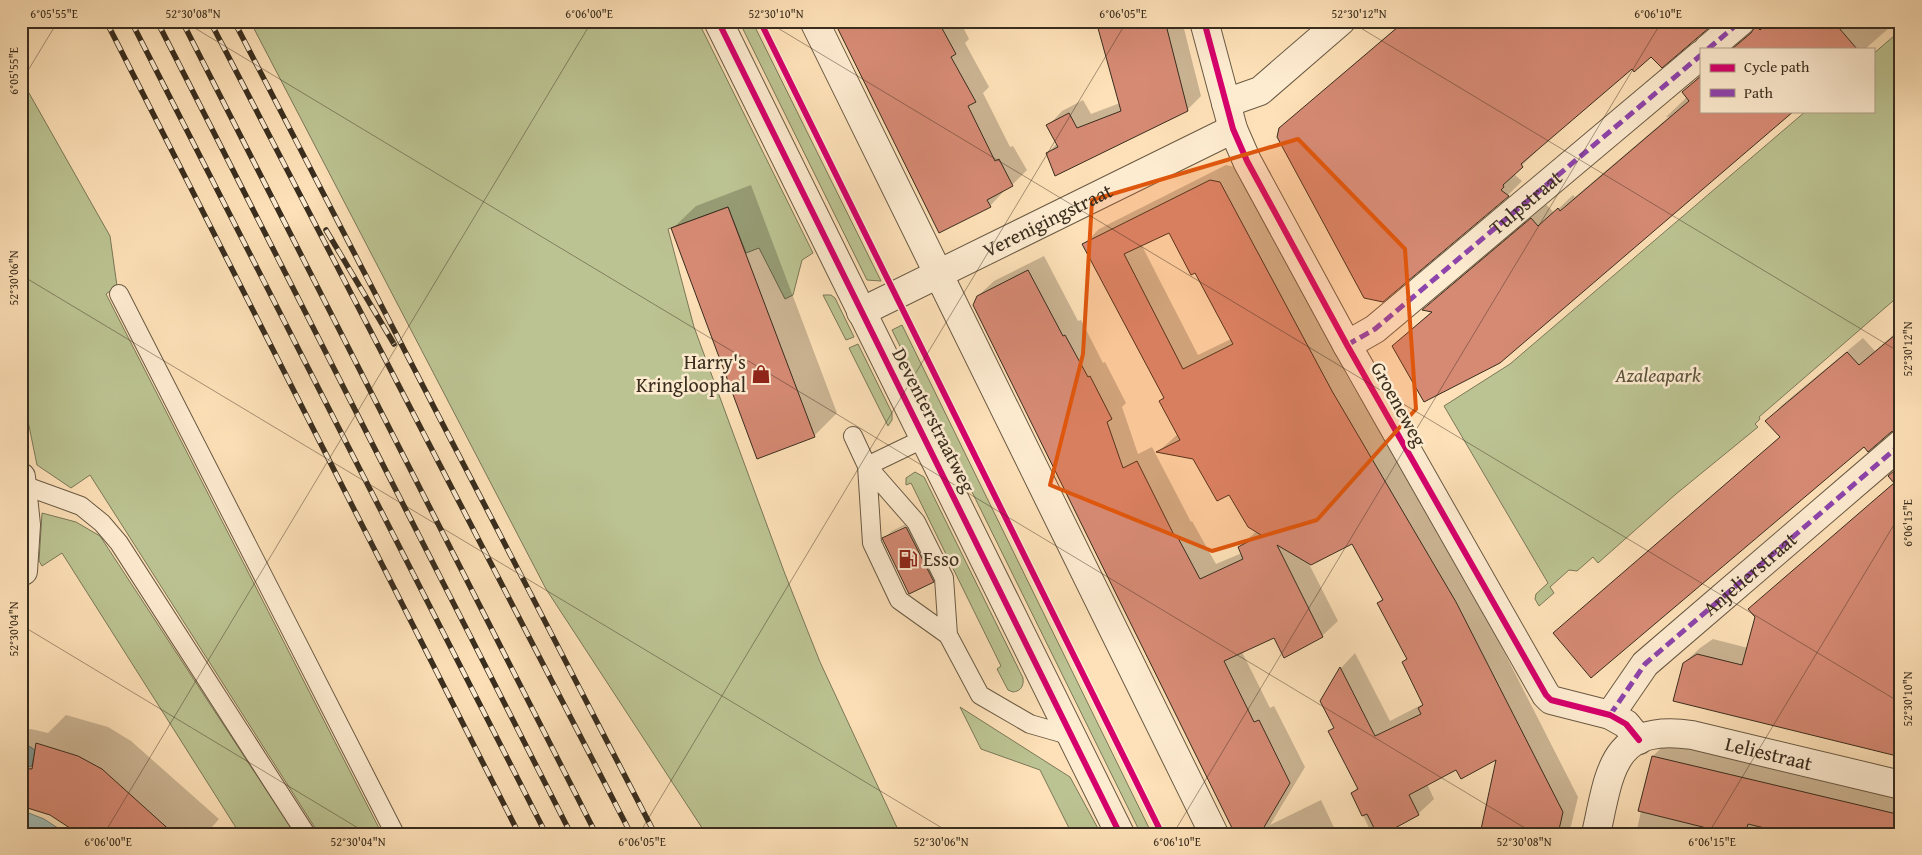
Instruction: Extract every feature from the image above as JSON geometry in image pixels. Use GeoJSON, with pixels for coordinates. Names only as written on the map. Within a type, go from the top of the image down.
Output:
{"type":"FeatureCollection","features":[{"type":"Feature","properties":{"kind":"street","name":"Deventerstraatweg"},"geometry":{"type":"LineString","coordinates":[[718,21],[1120,834]]}},
{"type":"Feature","properties":{"kind":"street"},"geometry":{"type":"LineString","coordinates":[[814,21],[1214,834]]}},
{"type":"Feature","properties":{"kind":"street","name":"Groeneweg"},"geometry":{"type":"LineString","coordinates":[[1204,21],[1230,116],[1247,161],[1347,345],[1546,695],[1551,700],[1610,715],[1626,724],[1639,740]]}},
{"type":"Feature","properties":{"kind":"street","name":"Verenigingstraat"},"geometry":{"type":"LineString","coordinates":[[861,312],[939,274],[1230,116],[1341,21]]}},
{"type":"Feature","properties":{"kind":"street"},"geometry":{"type":"LineString","coordinates":[[1709,48],[1741,21]]}},
{"type":"Feature","properties":{"kind":"street","name":"Tulpstraat"},"geometry":{"type":"LineString","coordinates":[[1347,345],[1375,329],[1700,56]]}},
{"type":"Feature","properties":{"kind":"street","name":"Anjelierstraat"},"geometry":{"type":"LineString","coordinates":[[1610,715],[1645,664],[1901,444]]}},
{"type":"Feature","properties":{"kind":"street"},"geometry":{"type":"LineString","coordinates":[[22,481],[26,525],[23,572]]}},
{"type":"Feature","properties":{"kind":"street","name":"Leliestraat"},"geometry":{"type":"LineString","coordinates":[[1639,740],[1653,734],[1668,731],[1692,735],[1901,785]]}},
{"type":"Feature","properties":{"kind":"street"},"geometry":{"type":"LineString","coordinates":[[1596,834],[1611,771],[1622,752],[1639,740]]}},
{"type":"Feature","properties":{"kind":"lane"},"geometry":{"type":"LineString","coordinates":[[119,294],[395,834]]}},
{"type":"Feature","properties":{"kind":"lane"},"geometry":{"type":"LineString","coordinates":[[853,436],[867,466],[916,522],[944,578],[948,635],[980,695],[1030,724],[1072,736]]}},
{"type":"Feature","properties":{"kind":"lane"},"geometry":{"type":"LineString","coordinates":[[867,466],[925,438]]}},
{"type":"Feature","properties":{"kind":"lane"},"geometry":{"type":"LineString","coordinates":[[867,466],[872,543],[900,600],[948,635]]}},
{"type":"Feature","properties":{"kind":"lane"},"geometry":{"type":"LineString","coordinates":[[22,481],[82,506],[102,523],[120,543],[306,834]]}},
{"type":"Feature","properties":{"kind":"highlighted area"},"geometry":{"type":"Polygon","coordinates":[[[1298,139],[1405,249],[1416,409],[1317,520],[1212,551],[1050,485],[1083,354],[1092,200],[1298,139]]]}},
{"type":"Feature","properties":{"kind":"green space"},"geometry":{"type":"Polygon","coordinates":[[[250,21],[698,21],[813,253],[802,260],[793,295],[785,299],[759,248],[746,253],[728,207],[668,229],[694,327],[785,574],[820,662],[900,834],[706,834],[546,589],[250,21]]]}},
{"type":"Feature","properties":{"kind":"green space"},"geometry":{"type":"Polygon","coordinates":[[[739,21],[752,21],[881,281],[867,280],[739,21]]]}},
{"type":"Feature","properties":{"kind":"green space","name":"Azaleapark"},"geometry":{"type":"Polygon","coordinates":[[[1901,30],[1901,294],[1759,417],[1760,419],[1755,424],[1758,427],[1676,494],[1598,563],[1593,557],[1577,571],[1569,570],[1550,587],[1554,593],[1539,606],[1535,599],[1536,594],[1548,583],[1444,406],[1510,364],[1805,112],[1874,112],[1874,53],[1901,30]]]}},
{"type":"Feature","properties":{"kind":"green space"},"geometry":{"type":"Polygon","coordinates":[[[21,79],[110,236],[117,286],[106,294],[382,834],[343,834],[341,831],[336,834],[319,834],[90,475],[71,488],[37,465],[21,387],[21,79]]]}},
{"type":"Feature","properties":{"kind":"green space"},"geometry":{"type":"Polygon","coordinates":[[[823,295],[831,295],[835,298],[854,337],[846,340],[823,295]]]}},
{"type":"Feature","properties":{"kind":"green space"},"geometry":{"type":"Polygon","coordinates":[[[902,325],[1152,834],[1141,834],[892,330],[902,325]]]}},
{"type":"Feature","properties":{"kind":"green space"},"geometry":{"type":"Polygon","coordinates":[[[858,344],[892,413],[892,420],[888,426],[849,348],[858,344]]]}},
{"type":"Feature","properties":{"kind":"green space"},"geometry":{"type":"Polygon","coordinates":[[[915,472],[924,477],[1023,678],[1022,686],[1018,691],[1008,690],[997,669],[1001,666],[911,483],[906,485],[906,478],[915,472]]]}},
{"type":"Feature","properties":{"kind":"green space"},"geometry":{"type":"Polygon","coordinates":[[[42,513],[76,522],[100,536],[295,834],[240,834],[62,553],[42,566],[39,561],[42,513]]]}},
{"type":"Feature","properties":{"kind":"green space"},"geometry":{"type":"Polygon","coordinates":[[[960,707],[1070,777],[1101,834],[1072,834],[1040,770],[981,749],[960,707]]]}},
{"type":"Feature","properties":{"kind":"water"},"geometry":{"type":"Polygon","coordinates":[[[21,741],[35,750],[32,766],[27,767],[21,764],[21,741]]]}},
{"type":"Feature","properties":{"kind":"water"},"geometry":{"type":"Polygon","coordinates":[[[21,810],[44,819],[67,834],[21,834],[21,810]]]}},
{"type":"Feature","properties":{"kind":"building"},"geometry":{"type":"Polygon","coordinates":[[[834,21],[938,21],[956,54],[951,57],[976,102],[968,106],[995,161],[999,159],[1013,186],[987,200],[991,207],[939,233],[834,21]]]}},
{"type":"Feature","properties":{"kind":"building"},"geometry":{"type":"Polygon","coordinates":[[[1096,21],[1165,21],[1188,111],[1055,176],[1046,153],[1058,147],[1046,125],[1069,113],[1077,128],[1121,111],[1096,21]]]}},
{"type":"Feature","properties":{"kind":"building"},"geometry":{"type":"Polygon","coordinates":[[[1405,21],[1717,21],[1662,68],[1651,57],[1634,72],[1632,69],[1521,164],[1523,167],[1503,185],[1504,187],[1501,190],[1509,196],[1383,302],[1364,298],[1277,137],[1279,128],[1405,21]]]}},
{"type":"Feature","properties":{"kind":"building"},"geometry":{"type":"Polygon","coordinates":[[[1770,21],[1833,21],[1856,48],[1733,48],[1751,33],[1756,25],[1760,30],[1770,21]]]}},
{"type":"Feature","properties":{"kind":"building"},"geometry":{"type":"Polygon","coordinates":[[[1700,77],[1700,112],[1793,112],[1500,363],[1424,402],[1392,346],[1432,312],[1422,310],[1531,218],[1538,226],[1558,208],[1560,211],[1689,101],[1682,92],[1700,77]]]}},
{"type":"Feature","properties":{"kind":"building"},"geometry":{"type":"Polygon","coordinates":[[[1210,180],[1220,182],[1332,391],[1456,602],[1563,812],[1558,834],[1480,834],[1496,760],[1461,779],[1456,770],[1409,795],[1419,815],[1384,834],[1377,834],[1367,814],[1362,816],[1351,793],[1358,789],[1328,731],[1334,728],[1320,701],[1340,667],[1375,736],[1421,714],[1418,708],[1423,705],[1402,662],[1407,659],[1377,603],[1383,600],[1352,544],[1311,565],[1277,545],[1323,637],[1284,658],[1274,638],[1224,661],[1254,722],[1259,720],[1290,783],[1260,834],[1235,834],[973,305],[977,296],[1028,270],[1063,336],[1065,335],[1088,377],[1090,376],[1112,419],[1107,422],[1123,468],[1137,461],[1175,537],[1177,536],[1200,579],[1243,559],[1238,547],[1261,535],[1248,527],[1229,495],[1217,501],[1193,459],[1156,452],[1180,440],[1159,401],[1164,398],[1082,244],[1210,180]],[[1169,233],[1124,254],[1183,369],[1233,344],[1195,273],[1191,275],[1169,233]]]}},
{"type":"Feature","properties":{"kind":"building"},"geometry":{"type":"Polygon","coordinates":[[[728,207],[815,437],[757,459],[671,228],[728,207]]]}},
{"type":"Feature","properties":{"kind":"building"},"geometry":{"type":"Polygon","coordinates":[[[1901,330],[1901,429],[1891,432],[1868,452],[1864,447],[1591,678],[1553,633],[1780,437],[1765,421],[1847,352],[1859,365],[1901,330]]]}},
{"type":"Feature","properties":{"kind":"building"},"geometry":{"type":"Polygon","coordinates":[[[1901,465],[1901,757],[1673,701],[1683,663],[1697,654],[1742,665],[1755,617],[1748,609],[1894,483],[1888,476],[1901,465]]]}},
{"type":"Feature","properties":{"kind":"building"},"geometry":{"type":"Polygon","coordinates":[[[906,527],[934,582],[909,594],[882,538],[906,527]]]}},
{"type":"Feature","properties":{"kind":"building"},"geometry":{"type":"Polygon","coordinates":[[[36,743],[78,756],[102,769],[174,834],[79,834],[50,815],[21,806],[21,768],[32,769],[36,743]]]}},
{"type":"Feature","properties":{"kind":"building"},"geometry":{"type":"Polygon","coordinates":[[[1652,756],[1901,815],[1901,834],[1789,834],[1748,824],[1745,834],[1731,834],[1638,811],[1652,756]]]}},
{"type":"Feature","properties":{"kind":"railway"},"geometry":{"type":"LineString","coordinates":[[106,21],[519,834]]}},
{"type":"Feature","properties":{"kind":"railway"},"geometry":{"type":"LineString","coordinates":[[131,21],[546,834]]}},
{"type":"Feature","properties":{"kind":"railway"},"geometry":{"type":"LineString","coordinates":[[157,21],[571,834]]}},
{"type":"Feature","properties":{"kind":"railway"},"geometry":{"type":"LineString","coordinates":[[182,21],[596,834]]}},
{"type":"Feature","properties":{"kind":"railway"},"geometry":{"type":"LineString","coordinates":[[210,21],[631,834]]}},
{"type":"Feature","properties":{"kind":"railway"},"geometry":{"type":"LineString","coordinates":[[234,21],[655,834]]}},
{"type":"Feature","properties":{"kind":"railway"},"geometry":{"type":"LineString","coordinates":[[326,230],[394,344]]}},
{"type":"Feature","properties":{"kind":"marked path"},"geometry":{"type":"LineString","coordinates":[[1709,48],[1741,21]]}},
{"type":"Feature","properties":{"kind":"marked path"},"geometry":{"type":"LineString","coordinates":[[1347,345],[1375,329],[1700,56]]}},
{"type":"Feature","properties":{"kind":"marked path"},"geometry":{"type":"LineString","coordinates":[[1610,715],[1645,664],[1901,444]]}},
{"type":"Feature","properties":{"kind":"cycle path"},"geometry":{"type":"LineString","coordinates":[[718,21],[1120,834]]}},
{"type":"Feature","properties":{"kind":"cycle path"},"geometry":{"type":"LineString","coordinates":[[760,21],[1162,834]]}},
{"type":"Feature","properties":{"kind":"cycle path"},"geometry":{"type":"LineString","coordinates":[[1204,21],[1233,129],[1247,161],[1347,345],[1546,695],[1551,700],[1610,715],[1626,724],[1639,740]]}},
{"type":"Feature","properties":{"kind":"place","name":"Harry's Kringloophal"},"geometry":{"type":"Point","coordinates":[761,374]}},
{"type":"Feature","properties":{"kind":"place","name":"Esso"},"geometry":{"type":"Point","coordinates":[908,559]}}]}
